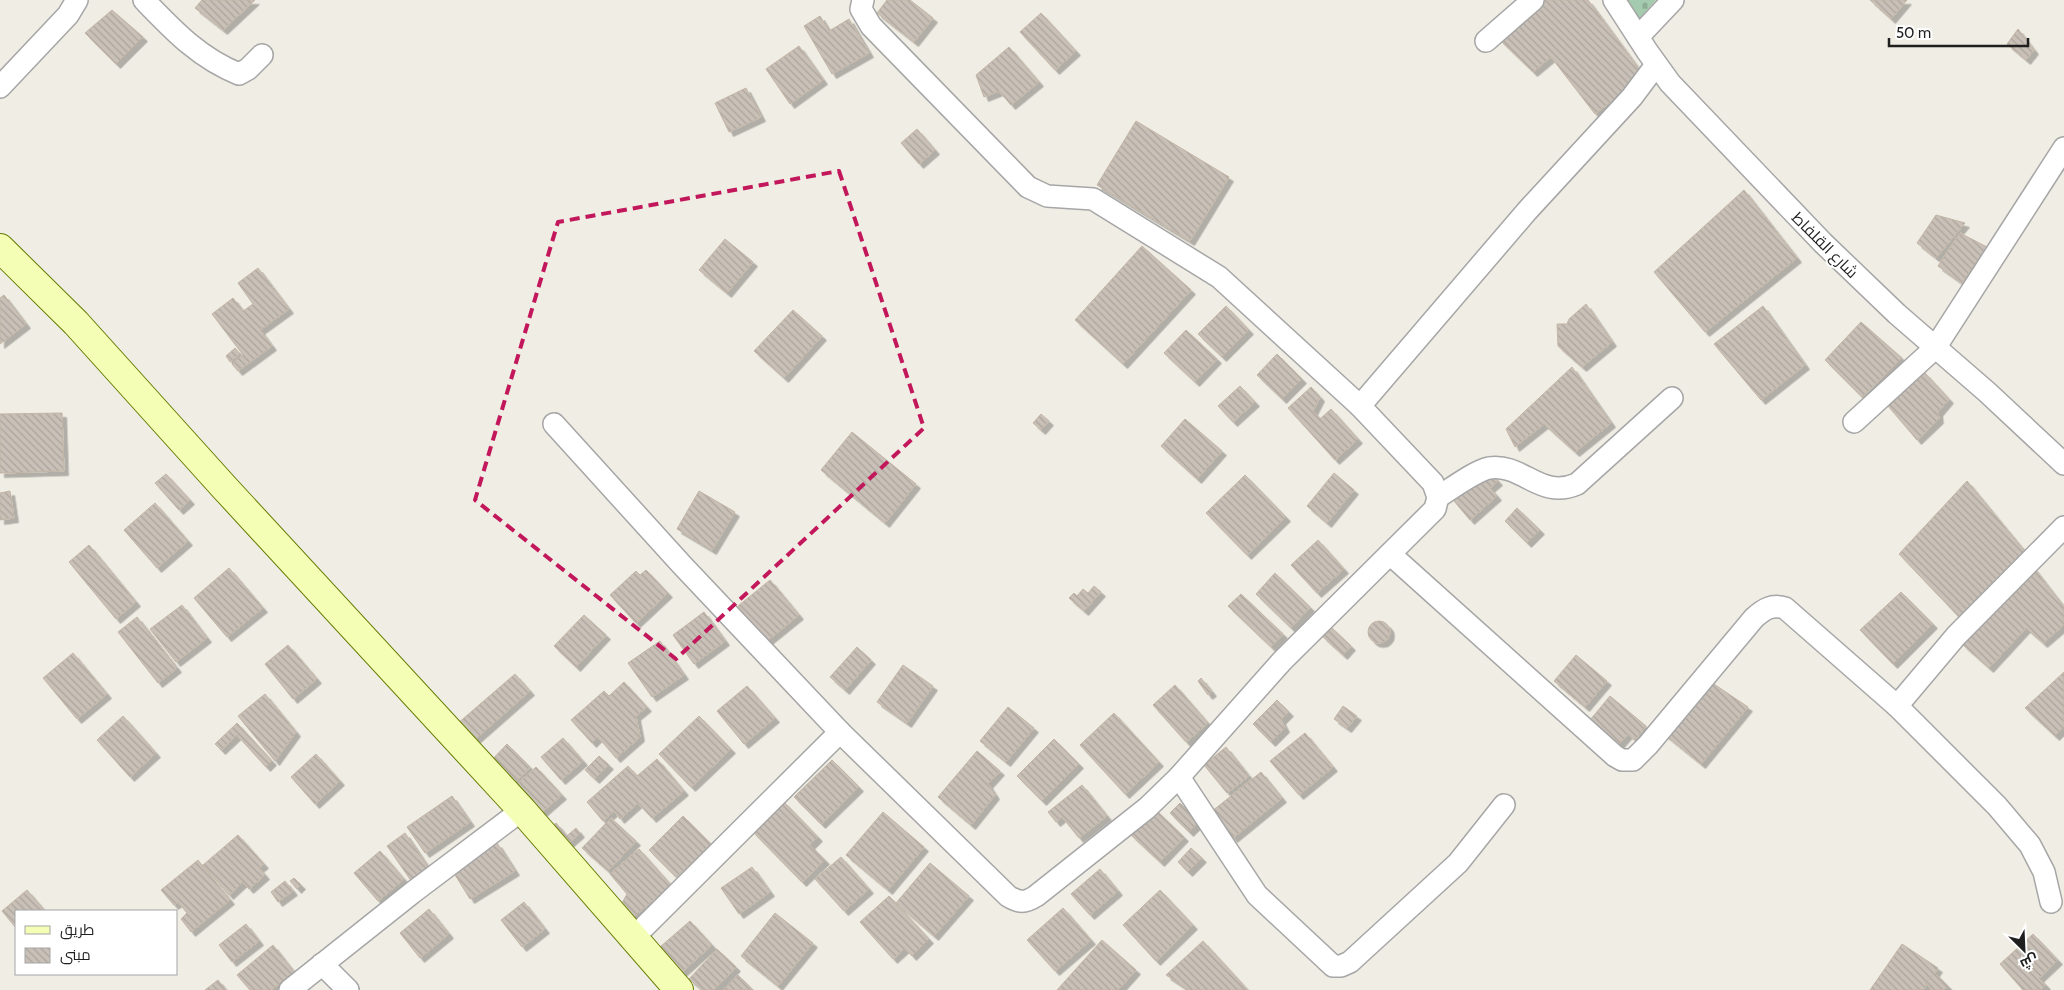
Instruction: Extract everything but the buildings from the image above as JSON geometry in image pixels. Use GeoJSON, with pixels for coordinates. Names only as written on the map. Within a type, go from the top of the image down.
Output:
{"type":"FeatureCollection","features":[{"type":"Feature","properties":{"kind":"street"},"geometry":{"type":"LineString","coordinates":[[0,87],[68,14],[76,0]]}},
{"type":"Feature","properties":{"kind":"street"},"geometry":{"type":"LineString","coordinates":[[144,0],[170,29],[204,56],[226,69],[239,74],[248,70],[262,55]]}},
{"type":"Feature","properties":{"kind":"street"},"geometry":{"type":"LineString","coordinates":[[554,424],[682,565],[840,732],[1008,896],[1018,902],[1027,902],[1036,896],[1147,808],[1179,777],[1282,661],[1435,509],[1438,496],[1433,482],[1360,406],[1219,277],[1094,198],[1047,196],[1028,187],[870,26],[861,9],[863,0]]}},
{"type":"Feature","properties":{"kind":"street"},"geometry":{"type":"LineString","coordinates":[[1486,41],[1534,0]]}},
{"type":"Feature","properties":{"kind":"street","name":"شارع القلفاط"},"geometry":{"type":"LineString","coordinates":[[1614,0],[1656,65],[1670,82],[1823,243],[1878,297],[2064,464]]}},
{"type":"Feature","properties":{"kind":"street"},"geometry":{"type":"LineString","coordinates":[[1638,37],[1673,0]]}},
{"type":"Feature","properties":{"kind":"street"},"geometry":{"type":"LineString","coordinates":[[1360,406],[1527,211],[1632,97],[1656,65]]}},
{"type":"Feature","properties":{"kind":"street"},"geometry":{"type":"LineString","coordinates":[[1854,422],[1935,348],[2064,148]]}},
{"type":"Feature","properties":{"kind":"street"},"geometry":{"type":"LineString","coordinates":[[0,248],[76,323],[222,486],[522,810],[679,990]]}},
{"type":"Feature","properties":{"kind":"street"},"geometry":{"type":"LineString","coordinates":[[1438,496],[1489,468],[1510,470],[1546,487],[1565,489],[1577,484],[1672,398]]}},
{"type":"Feature","properties":{"kind":"street"},"geometry":{"type":"LineString","coordinates":[[1897,706],[1956,636],[2064,527]]}},
{"type":"Feature","properties":{"kind":"street"},"geometry":{"type":"LineString","coordinates":[[1390,554],[1615,756],[1622,760],[1633,760],[1648,745],[1754,618],[1769,607],[1777,605],[1785,608],[1897,706],[1997,806],[2030,845],[2044,872],[2051,902]]}},
{"type":"Feature","properties":{"kind":"street"},"geometry":{"type":"LineString","coordinates":[[633,938],[840,732]]}},
{"type":"Feature","properties":{"kind":"street"},"geometry":{"type":"LineString","coordinates":[[1179,777],[1257,895],[1333,966],[1341,966],[1350,962],[1458,862],[1504,805]]}},
{"type":"Feature","properties":{"kind":"street"},"geometry":{"type":"LineString","coordinates":[[290,990],[412,893],[522,810]]}},
{"type":"Feature","properties":{"kind":"street"},"geometry":{"type":"LineString","coordinates":[[322,964],[348,990]]}},
{"type":"Feature","properties":{"kind":"highlighted area"},"geometry":{"type":"Polygon","coordinates":[[[839,171],[924,428],[676,659],[475,500],[558,222],[839,171]]]}},
{"type":"Feature","properties":{"kind":"green space"},"geometry":{"type":"Polygon","coordinates":[[[1624,0],[1656,0],[1638,21],[1624,0]]]}}]}
